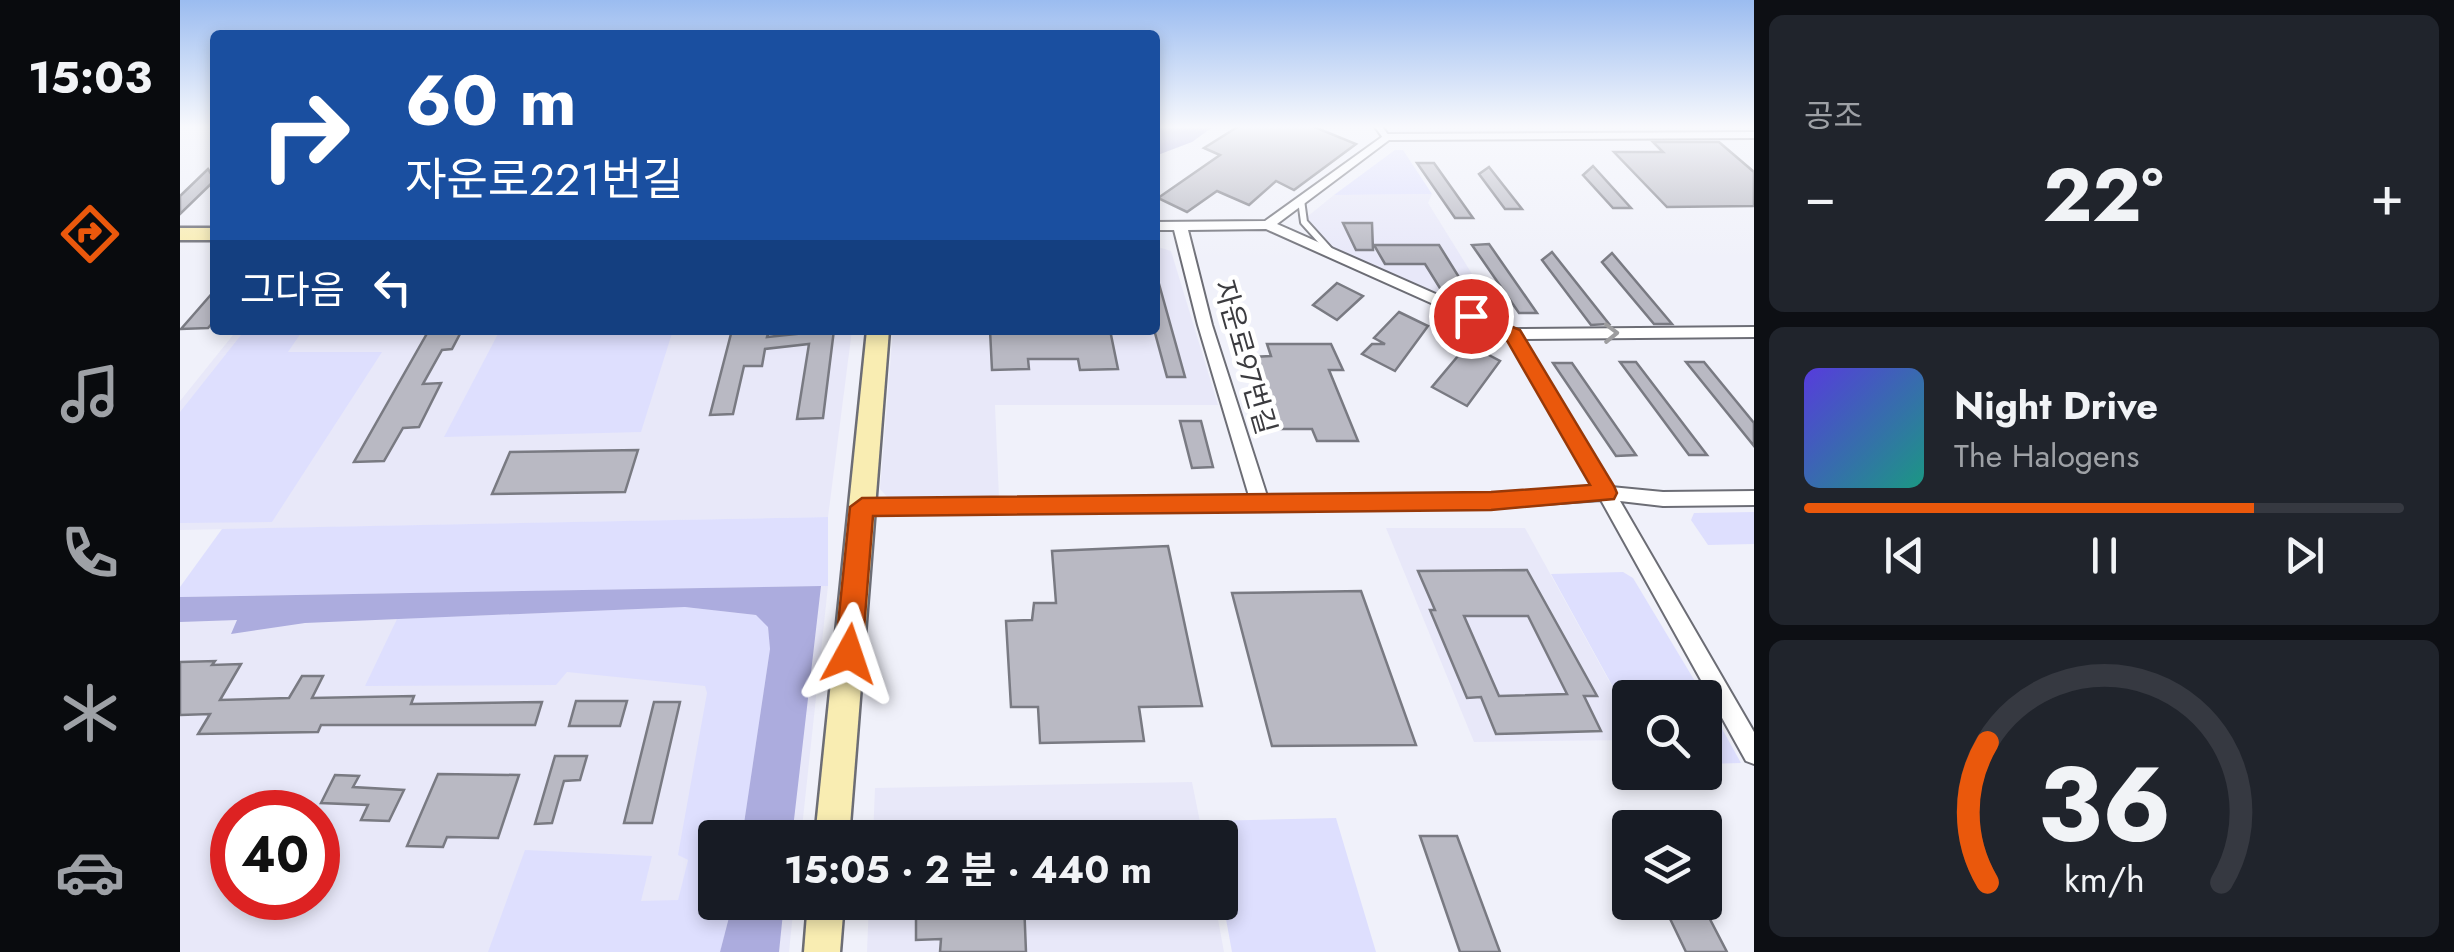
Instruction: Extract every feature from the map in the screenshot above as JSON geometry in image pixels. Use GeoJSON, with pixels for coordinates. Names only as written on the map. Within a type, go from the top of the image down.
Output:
{"type":"FeatureCollection","features":[{"type":"Feature","properties":{"kind":"street"},"geometry":{"type":"LineString","coordinates":[[1268,225],[1337,170]]}},
{"type":"Feature","properties":{"kind":"street"},"geometry":{"type":"LineString","coordinates":[[1160,226],[1268,225],[1514,334],[1754,332]]}},
{"type":"Feature","properties":{"kind":"street","name":"자운로97번길"},"geometry":{"type":"LineString","coordinates":[[1180,226],[1205,325],[1260,503]]}},
{"type":"Feature","properties":{"kind":"street"},"geometry":{"type":"LineString","coordinates":[[180,234],[210,234]]}},
{"type":"Feature","properties":{"kind":"street"},"geometry":{"type":"LineString","coordinates":[[1514,334],[1754,753]]}},
{"type":"Feature","properties":{"kind":"street"},"geometry":{"type":"LineString","coordinates":[[834,820],[878,335]]}},
{"type":"Feature","properties":{"kind":"street"},"geometry":{"type":"LineString","coordinates":[[862,507],[1491,501],[1606,493],[1663,499],[1754,498]]}},
{"type":"Feature","properties":{"kind":"street"},"geometry":{"type":"LineString","coordinates":[[822,952],[825,920]]}},
{"type":"Feature","properties":{"kind":"lane"},"geometry":{"type":"LineString","coordinates":[[1302,200],[1304,222],[1336,257]]}},
{"type":"Feature","properties":{"kind":"shaded area"},"geometry":{"type":"Polygon","coordinates":[[[1367,170],[1416,170],[1432,194],[1334,195],[1367,170]]]}},
{"type":"Feature","properties":{"kind":"shaded area"},"geometry":{"type":"Polygon","coordinates":[[[1432,194],[1428,203],[1472,274],[1482,280],[1512,324],[1489,324],[1318,246],[1308,231],[1307,217],[1334,195],[1432,194]]]}},
{"type":"Feature","properties":{"kind":"shaded area"},"geometry":{"type":"Polygon","coordinates":[[[1160,248],[1171,251],[1218,405],[995,405],[999,498],[889,499],[880,489],[893,335],[1160,335],[1160,248]]]}},
{"type":"Feature","properties":{"kind":"shaded area"},"geometry":{"type":"Polygon","coordinates":[[[233,335],[851,335],[828,517],[180,530],[180,401],[233,335]]]}},
{"type":"Feature","properties":{"kind":"shaded area"},"geometry":{"type":"Polygon","coordinates":[[[241,335],[300,335],[288,352],[382,352],[272,522],[180,523],[180,412],[241,335]]]}},
{"type":"Feature","properties":{"kind":"shaded area"},"geometry":{"type":"Polygon","coordinates":[[[497,335],[671,335],[641,432],[444,437],[497,335]]]}},
{"type":"Feature","properties":{"kind":"shaded area"},"geometry":{"type":"Polygon","coordinates":[[[1754,512],[1754,544],[1708,545],[1691,520],[1694,513],[1754,512]]]}},
{"type":"Feature","properties":{"kind":"shaded area"},"geometry":{"type":"Polygon","coordinates":[[[828,517],[828,586],[180,597],[180,587],[222,529],[828,517]]]}},
{"type":"Feature","properties":{"kind":"shaded area"},"geometry":{"type":"Polygon","coordinates":[[[1386,528],[1525,528],[1612,686],[1612,740],[1474,742],[1386,528]]]}},
{"type":"Feature","properties":{"kind":"shaded area"},"geometry":{"type":"Polygon","coordinates":[[[1623,572],[1633,578],[1694,680],[1612,680],[1612,685],[1551,574],[1623,572]]]}},
{"type":"Feature","properties":{"kind":"shaded area"},"geometry":{"type":"Polygon","coordinates":[[[821,586],[794,820],[745,820],[770,649],[768,627],[756,615],[685,607],[305,623],[231,634],[237,620],[180,622],[180,597],[821,586]]]}},
{"type":"Feature","properties":{"kind":"shaded area"},"geometry":{"type":"Polygon","coordinates":[[[828,586],[803,820],[698,820],[698,920],[792,920],[789,952],[180,952],[180,597],[828,586]]]}},
{"type":"Feature","properties":{"kind":"shaded area"},"geometry":{"type":"Polygon","coordinates":[[[685,607],[756,615],[768,626],[770,649],[745,820],[698,820],[698,920],[728,920],[720,952],[488,952],[525,850],[652,856],[641,901],[678,900],[688,860],[678,855],[707,693],[705,686],[567,672],[556,685],[365,686],[397,619],[685,607]]]}},
{"type":"Feature","properties":{"kind":"shaded area"},"geometry":{"type":"Polygon","coordinates":[[[1722,729],[1741,763],[1722,764],[1722,729]]]}},
{"type":"Feature","properties":{"kind":"shaded area"},"geometry":{"type":"Polygon","coordinates":[[[1192,782],[1200,820],[874,820],[875,788],[1192,782]]]}},
{"type":"Feature","properties":{"kind":"shaded area"},"geometry":{"type":"Polygon","coordinates":[[[1336,818],[1376,952],[1232,952],[1226,920],[1238,920],[1238,820],[1336,818]]]}},
{"type":"Feature","properties":{"kind":"shaded area"},"geometry":{"type":"Polygon","coordinates":[[[728,920],[782,920],[779,952],[720,952],[728,920]]]}},
{"type":"Feature","properties":{"kind":"shaded area"},"geometry":{"type":"Polygon","coordinates":[[[868,920],[1218,920],[1224,952],[867,952],[868,920]]]}},
{"type":"Feature","properties":{"kind":"building"},"geometry":{"type":"Polygon","coordinates":[[[209,170],[210,185],[180,214],[180,196],[209,170]]]}},
{"type":"Feature","properties":{"kind":"building"},"geometry":{"type":"Polygon","coordinates":[[[1198,170],[1320,170],[1294,190],[1276,181],[1249,205],[1217,191],[1187,212],[1160,197],[1198,170]]]}},
{"type":"Feature","properties":{"kind":"building"},"geometry":{"type":"Polygon","coordinates":[[[1422,170],[1439,170],[1473,218],[1455,218],[1422,170]]]}},
{"type":"Feature","properties":{"kind":"building"},"geometry":{"type":"Polygon","coordinates":[[[1492,170],[1522,209],[1505,209],[1479,174],[1492,170]]]}},
{"type":"Feature","properties":{"kind":"building"},"geometry":{"type":"Polygon","coordinates":[[[1597,170],[1631,208],[1613,208],[1583,175],[1597,170]]]}},
{"type":"Feature","properties":{"kind":"building"},"geometry":{"type":"Polygon","coordinates":[[[1632,170],[1754,172],[1754,206],[1667,207],[1632,170]]]}},
{"type":"Feature","properties":{"kind":"building"},"geometry":{"type":"Polygon","coordinates":[[[1343,223],[1372,223],[1373,250],[1356,250],[1343,223]]]}},
{"type":"Feature","properties":{"kind":"building"},"geometry":{"type":"Polygon","coordinates":[[[1489,244],[1537,313],[1519,313],[1472,245],[1489,244]]]}},
{"type":"Feature","properties":{"kind":"building"},"geometry":{"type":"Polygon","coordinates":[[[1374,245],[1439,245],[1470,295],[1498,307],[1492,315],[1443,293],[1425,264],[1385,264],[1374,245]]]}},
{"type":"Feature","properties":{"kind":"building"},"geometry":{"type":"Polygon","coordinates":[[[1552,252],[1609,324],[1591,325],[1542,260],[1552,252]]]}},
{"type":"Feature","properties":{"kind":"building"},"geometry":{"type":"Polygon","coordinates":[[[1612,253],[1672,324],[1654,324],[1602,262],[1612,253]]]}},
{"type":"Feature","properties":{"kind":"building"},"geometry":{"type":"Polygon","coordinates":[[[1337,283],[1363,296],[1337,320],[1313,305],[1337,283]]]}},
{"type":"Feature","properties":{"kind":"building"},"geometry":{"type":"Polygon","coordinates":[[[1160,288],[1185,377],[1167,377],[1156,335],[1160,335],[1160,288]]]}},
{"type":"Feature","properties":{"kind":"building"},"geometry":{"type":"Polygon","coordinates":[[[210,296],[210,326],[181,329],[210,296]]]}},
{"type":"Feature","properties":{"kind":"building"},"geometry":{"type":"Polygon","coordinates":[[[1399,312],[1428,326],[1395,371],[1362,354],[1372,344],[1385,344],[1374,338],[1399,312]]]}},
{"type":"Feature","properties":{"kind":"building"},"geometry":{"type":"Polygon","coordinates":[[[426,335],[459,335],[452,349],[442,350],[423,384],[441,383],[419,427],[403,428],[384,461],[354,462],[426,335]]]}},
{"type":"Feature","properties":{"kind":"building"},"geometry":{"type":"Polygon","coordinates":[[[731,335],[833,335],[823,418],[797,419],[809,344],[765,349],[762,366],[744,366],[733,414],[710,415],[731,335]]]}},
{"type":"Feature","properties":{"kind":"building"},"geometry":{"type":"Polygon","coordinates":[[[990,335],[1111,335],[1118,369],[1080,370],[1078,359],[1028,359],[1029,369],[992,370],[990,335]]]}},
{"type":"Feature","properties":{"kind":"building"},"geometry":{"type":"Polygon","coordinates":[[[1267,344],[1331,344],[1343,370],[1329,370],[1358,441],[1317,441],[1312,429],[1280,429],[1252,357],[1271,356],[1267,344]]]}},
{"type":"Feature","properties":{"kind":"building"},"geometry":{"type":"Polygon","coordinates":[[[1468,344],[1500,361],[1467,406],[1432,387],[1468,344]]]}},
{"type":"Feature","properties":{"kind":"building"},"geometry":{"type":"Polygon","coordinates":[[[1620,362],[1636,362],[1707,455],[1689,455],[1620,362]]]}},
{"type":"Feature","properties":{"kind":"building"},"geometry":{"type":"Polygon","coordinates":[[[1686,362],[1704,362],[1754,423],[1754,446],[1686,362]]]}},
{"type":"Feature","properties":{"kind":"building"},"geometry":{"type":"Polygon","coordinates":[[[1553,363],[1572,363],[1636,455],[1616,456],[1553,363]]]}},
{"type":"Feature","properties":{"kind":"building"},"geometry":{"type":"Polygon","coordinates":[[[1180,421],[1201,421],[1213,467],[1192,468],[1180,421]]]}},
{"type":"Feature","properties":{"kind":"building"},"geometry":{"type":"Polygon","coordinates":[[[638,450],[625,492],[492,494],[510,452],[638,450]]]}},
{"type":"Feature","properties":{"kind":"building"},"geometry":{"type":"Polygon","coordinates":[[[1168,546],[1202,706],[1139,707],[1144,741],[1040,743],[1038,707],[1011,707],[1006,621],[1032,620],[1034,603],[1056,603],[1052,551],[1168,546]]]}},
{"type":"Feature","properties":{"kind":"building"},"geometry":{"type":"Polygon","coordinates":[[[1527,570],[1597,696],[1584,696],[1601,731],[1496,734],[1481,697],[1467,698],[1418,571],[1527,570]],[[1464,616],[1499,696],[1567,694],[1528,616],[1464,616]]]}},
{"type":"Feature","properties":{"kind":"building"},"geometry":{"type":"Polygon","coordinates":[[[1361,591],[1416,745],[1272,746],[1232,593],[1361,591]]]}},
{"type":"Feature","properties":{"kind":"building"},"geometry":{"type":"Polygon","coordinates":[[[215,661],[212,665],[241,664],[220,700],[289,698],[302,676],[323,676],[312,698],[414,696],[411,704],[542,702],[535,725],[321,725],[318,732],[198,734],[210,714],[180,715],[180,662],[215,661]]]}},
{"type":"Feature","properties":{"kind":"building"},"geometry":{"type":"Polygon","coordinates":[[[576,701],[627,701],[620,726],[569,726],[576,701]]]}},
{"type":"Feature","properties":{"kind":"building"},"geometry":{"type":"Polygon","coordinates":[[[654,702],[680,702],[652,823],[624,823],[654,702]]]}},
{"type":"Feature","properties":{"kind":"building"},"geometry":{"type":"Polygon","coordinates":[[[555,756],[587,756],[580,780],[564,781],[552,823],[535,824],[555,756]]]}},
{"type":"Feature","properties":{"kind":"building"},"geometry":{"type":"Polygon","coordinates":[[[438,774],[519,775],[498,838],[447,837],[443,847],[407,846],[438,774]]]}},
{"type":"Feature","properties":{"kind":"building"},"geometry":{"type":"Polygon","coordinates":[[[335,775],[359,776],[353,787],[404,790],[389,821],[361,820],[368,805],[340,804],[340,790],[328,790],[335,775]]]}},
{"type":"Feature","properties":{"kind":"building"},"geometry":{"type":"Polygon","coordinates":[[[1420,836],[1457,836],[1500,952],[1460,952],[1420,836]]]}},
{"type":"Feature","properties":{"kind":"building"},"geometry":{"type":"Polygon","coordinates":[[[916,920],[1025,920],[1026,952],[940,952],[941,939],[916,940],[916,920]]]}},
{"type":"Feature","properties":{"kind":"building"},"geometry":{"type":"Polygon","coordinates":[[[1671,920],[1710,920],[1727,952],[1686,952],[1671,920]]]}},
{"type":"Feature","properties":{"kind":"route"},"geometry":{"type":"LineString","coordinates":[[849,654],[862,507],[1491,501],[1606,493],[1514,334],[1471,316]]}}]}
